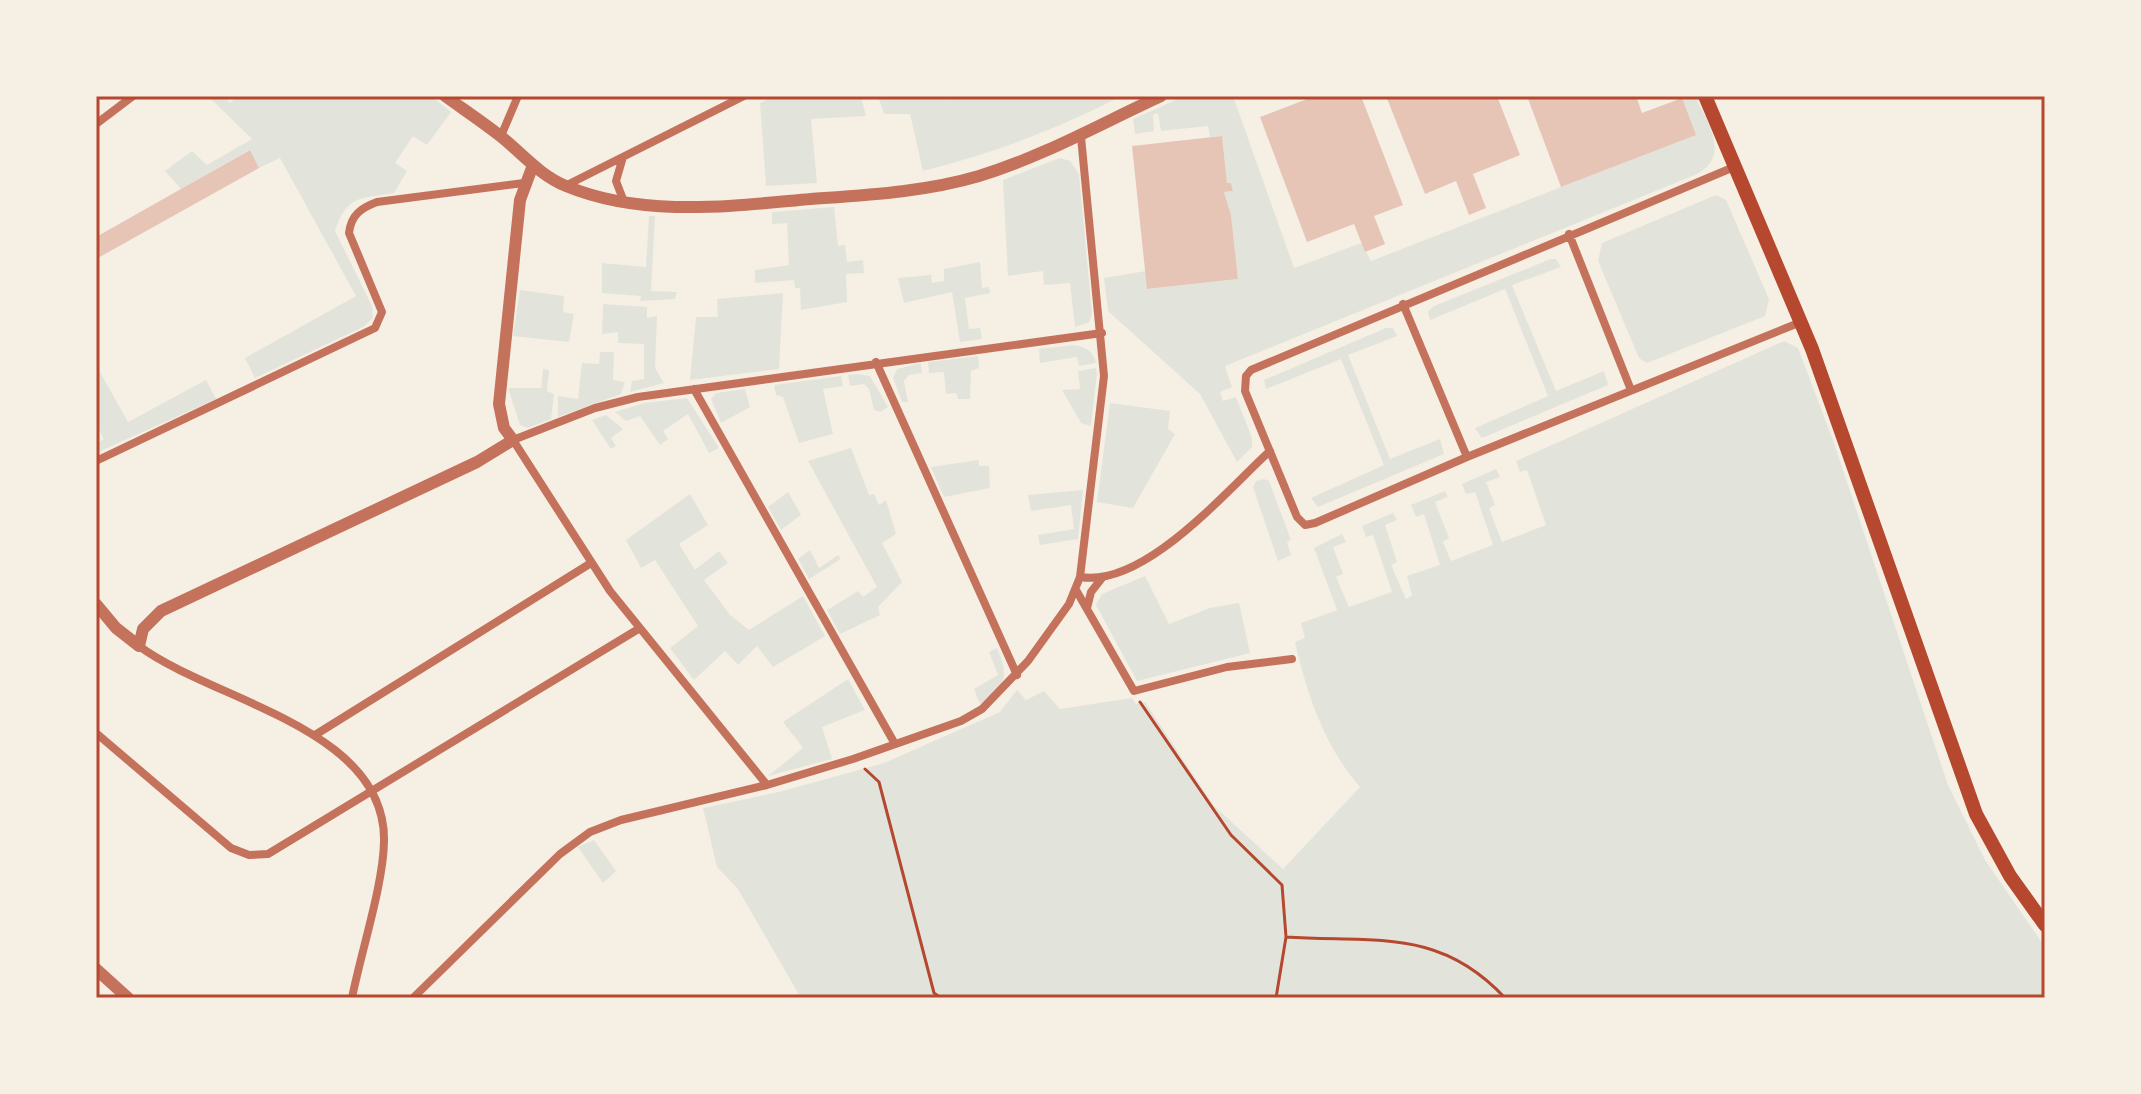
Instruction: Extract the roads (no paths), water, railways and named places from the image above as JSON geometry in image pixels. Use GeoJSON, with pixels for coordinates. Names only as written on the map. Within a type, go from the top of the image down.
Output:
{"type":"FeatureCollection","features":[{"type":"Feature","properties":{"kind":"main road"},"geometry":{"type":"LineString","coordinates":[[1705,96],[1801,322],[1976,814],[2010,876],[2045,925]]}},
{"type":"Feature","properties":{"kind":"street"},"geometry":{"type":"LineString","coordinates":[[96,124],[133,96]]}},
{"type":"Feature","properties":{"kind":"street"},"geometry":{"type":"LineString","coordinates":[[445,96],[565,186],[624,202],[653,206],[720,206],[926,188],[976,177],[1081,137],[1161,96]]}},
{"type":"Feature","properties":{"kind":"street"},"geometry":{"type":"LineString","coordinates":[[501,136],[518,96]]}},
{"type":"Feature","properties":{"kind":"street"},"geometry":{"type":"LineString","coordinates":[[565,186],[744,96]]}},
{"type":"Feature","properties":{"kind":"street"},"geometry":{"type":"LineString","coordinates":[[413,998],[560,854],[590,832],[646,813],[767,785],[895,744],[982,709],[1017,675],[1061,617],[1080,577],[1104,376],[1081,137]]}},
{"type":"Feature","properties":{"kind":"street"},"geometry":{"type":"LineString","coordinates":[[623,157],[616,181],[624,202]]}},
{"type":"Feature","properties":{"kind":"street"},"geometry":{"type":"LineString","coordinates":[[533,165],[524,183],[499,404],[504,428],[591,563],[767,785]]}},
{"type":"Feature","properties":{"kind":"street"},"geometry":{"type":"LineString","coordinates":[[1734,167],[1251,370],[1246,376],[1245,391],[1297,517],[1305,525],[1801,322]]}},
{"type":"Feature","properties":{"kind":"street"},"geometry":{"type":"LineString","coordinates":[[96,461],[375,328],[381,320],[379,302],[349,233],[350,224],[359,210],[377,202],[524,183]]}},
{"type":"Feature","properties":{"kind":"street"},"geometry":{"type":"LineString","coordinates":[[1569,234],[1631,390]]}},
{"type":"Feature","properties":{"kind":"street"},"geometry":{"type":"LineString","coordinates":[[1403,304],[1467,457]]}},
{"type":"Feature","properties":{"kind":"street"},"geometry":{"type":"LineString","coordinates":[[139,646],[143,629],[161,611],[477,462],[513,440],[595,408],[694,389],[876,362],[1102,333]]}},
{"type":"Feature","properties":{"kind":"street"},"geometry":{"type":"LineString","coordinates":[[876,362],[1017,675]]}},
{"type":"Feature","properties":{"kind":"street"},"geometry":{"type":"LineString","coordinates":[[694,389],[895,744]]}},
{"type":"Feature","properties":{"kind":"street"},"geometry":{"type":"LineString","coordinates":[[1080,577],[1103,578],[1127,571],[1157,554],[1270,451]]}},
{"type":"Feature","properties":{"kind":"street"},"geometry":{"type":"LineString","coordinates":[[315,735],[591,563]]}},
{"type":"Feature","properties":{"kind":"street"},"geometry":{"type":"LineString","coordinates":[[1087,609],[1091,592],[1103,578]]}},
{"type":"Feature","properties":{"kind":"street"},"geometry":{"type":"LineString","coordinates":[[1076,590],[1134,691],[1227,667],[1292,659]]}},
{"type":"Feature","properties":{"kind":"street"},"geometry":{"type":"LineString","coordinates":[[96,604],[116,628],[175,670],[315,735],[348,760],[374,791],[382,815],[384,846],[352,998]]}},
{"type":"Feature","properties":{"kind":"street"},"geometry":{"type":"LineString","coordinates":[[96,733],[231,848],[249,855],[274,851],[640,628]]}},
{"type":"Feature","properties":{"kind":"street"},"geometry":{"type":"LineString","coordinates":[[96,969],[128,998]]}}]}
